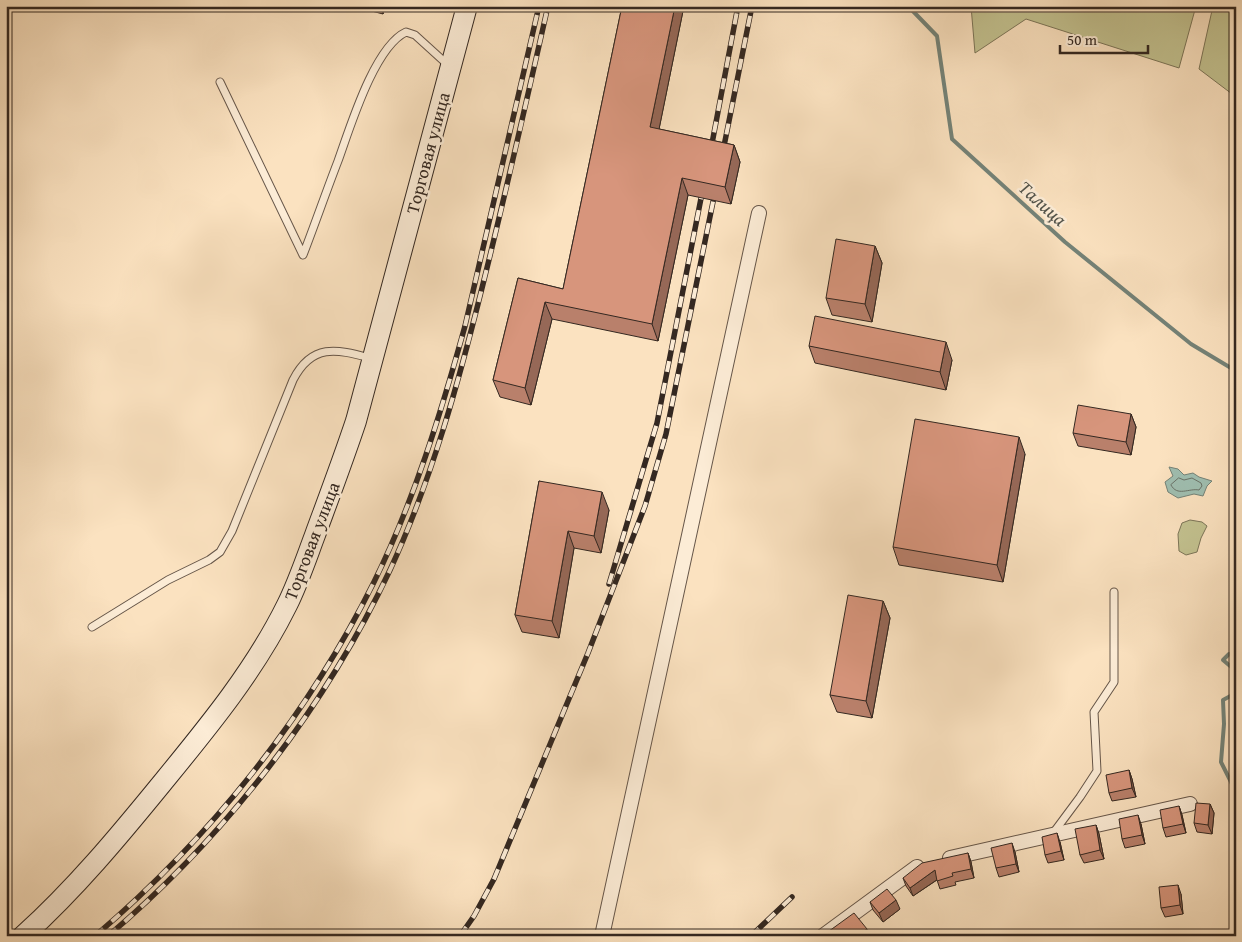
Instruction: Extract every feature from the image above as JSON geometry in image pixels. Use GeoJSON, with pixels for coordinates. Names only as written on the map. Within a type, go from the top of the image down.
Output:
{"type":"FeatureCollection","features":[{"type":"Feature","properties":{"kind":"street","name":"Торговая улица"},"geometry":{"type":"LineString","coordinates":[[23,936],[65,896],[140,811],[216,715],[257,657],[287,606],[346,449],[374,359],[467,6]]}},
{"type":"Feature","properties":{"kind":"street"},"geometry":{"type":"LineString","coordinates":[[602,936],[759,213]]}},
{"type":"Feature","properties":{"kind":"street"},"geometry":{"type":"LineString","coordinates":[[823,936],[922,864],[1190,804]]}},
{"type":"Feature","properties":{"kind":"lane"},"geometry":{"type":"LineString","coordinates":[[220,82],[303,255],[364,91],[387,48],[398,35],[406,32],[415,35],[450,68]]}},
{"type":"Feature","properties":{"kind":"lane"},"geometry":{"type":"LineString","coordinates":[[92,627],[168,580],[202,564],[220,552],[232,531],[300,367],[318,353],[329,351],[342,351],[374,359]]}},
{"type":"Feature","properties":{"kind":"lane"},"geometry":{"type":"LineString","coordinates":[[1052,835],[1080,797],[1096,771],[1094,712],[1114,682],[1114,592]]}},
{"type":"Feature","properties":{"kind":"shaded area"},"geometry":{"type":"Polygon","coordinates":[[[971,6],[1196,6],[1179,68],[1026,19],[975,53],[971,6]]]}},
{"type":"Feature","properties":{"kind":"shaded area"},"geometry":{"type":"Polygon","coordinates":[[[1213,6],[1236,6],[1236,97],[1199,69],[1213,6]]]}},
{"type":"Feature","properties":{"kind":"shaded area"},"geometry":{"type":"Polygon","coordinates":[[[1190,520],[1202,522],[1207,526],[1197,552],[1186,555],[1179,551],[1178,534],[1182,523],[1190,520]]]}},
{"type":"Feature","properties":{"kind":"water"},"geometry":{"type":"Polygon","coordinates":[[[1169,467],[1178,469],[1184,475],[1193,473],[1212,481],[1207,486],[1203,496],[1194,494],[1178,498],[1168,492],[1165,482],[1173,476],[1169,467]]]}},
{"type":"Feature","properties":{"kind":"building"},"geometry":{"type":"Polygon","coordinates":[[[622,6],[675,6],[650,127],[734,145],[725,187],[682,178],[652,324],[545,302],[525,388],[493,380],[518,278],[563,289],[622,6]]]}},
{"type":"Feature","properties":{"kind":"building"},"geometry":{"type":"Polygon","coordinates":[[[836,239],[875,246],[865,304],[826,298],[836,239]]]}},
{"type":"Feature","properties":{"kind":"building"},"geometry":{"type":"Polygon","coordinates":[[[815,316],[946,342],[940,372],[809,346],[815,316]]]}},
{"type":"Feature","properties":{"kind":"building"},"geometry":{"type":"Polygon","coordinates":[[[1078,405],[1131,414],[1126,442],[1073,433],[1078,405]]]}},
{"type":"Feature","properties":{"kind":"building"},"geometry":{"type":"Polygon","coordinates":[[[915,419],[1019,437],[997,565],[893,547],[915,419]]]}},
{"type":"Feature","properties":{"kind":"building"},"geometry":{"type":"Polygon","coordinates":[[[539,481],[602,492],[594,536],[568,531],[552,621],[515,615],[539,481]]]}},
{"type":"Feature","properties":{"kind":"building"},"geometry":{"type":"Polygon","coordinates":[[[848,595],[883,601],[866,701],[830,695],[848,595]]]}},
{"type":"Feature","properties":{"kind":"building"},"geometry":{"type":"Polygon","coordinates":[[[1129,770],[1132,788],[1109,793],[1106,775],[1129,770]]]}},
{"type":"Feature","properties":{"kind":"building"},"geometry":{"type":"Polygon","coordinates":[[[1196,803],[1210,804],[1208,825],[1194,823],[1196,803]]]}},
{"type":"Feature","properties":{"kind":"building"},"geometry":{"type":"Polygon","coordinates":[[[1179,806],[1183,824],[1163,828],[1160,810],[1179,806]]]}},
{"type":"Feature","properties":{"kind":"building"},"geometry":{"type":"Polygon","coordinates":[[[1138,815],[1142,835],[1122,839],[1119,819],[1138,815]]]}},
{"type":"Feature","properties":{"kind":"building"},"geometry":{"type":"Polygon","coordinates":[[[1096,825],[1100,850],[1080,855],[1075,829],[1096,825]]]}},
{"type":"Feature","properties":{"kind":"building"},"geometry":{"type":"Polygon","coordinates":[[[1057,833],[1061,851],[1045,855],[1042,837],[1057,833]]]}},
{"type":"Feature","properties":{"kind":"building"},"geometry":{"type":"Polygon","coordinates":[[[1012,843],[1016,864],[996,868],[991,848],[1012,843]]]}},
{"type":"Feature","properties":{"kind":"building"},"geometry":{"type":"Polygon","coordinates":[[[968,853],[971,869],[952,873],[953,876],[937,881],[935,870],[910,888],[903,878],[922,863],[968,853]]]}},
{"type":"Feature","properties":{"kind":"building"},"geometry":{"type":"Polygon","coordinates":[[[1178,885],[1180,905],[1161,908],[1159,887],[1178,885]]]}},
{"type":"Feature","properties":{"kind":"building"},"geometry":{"type":"Polygon","coordinates":[[[887,889],[896,900],[879,913],[870,902],[887,889]]]}},
{"type":"Feature","properties":{"kind":"building"},"geometry":{"type":"Polygon","coordinates":[[[854,913],[867,929],[856,936],[815,936],[825,934],[854,913]]]}},
{"type":"Feature","properties":{"kind":"waterway","name":"Талица"},"geometry":{"type":"LineString","coordinates":[[908,6],[937,36],[952,139],[1065,242],[1191,344],[1236,371]]}},
{"type":"Feature","properties":{"kind":"waterway","name":"Талица"},"geometry":{"type":"LineString","coordinates":[[1236,655],[1229,654],[1223,660],[1236,671]]}},
{"type":"Feature","properties":{"kind":"waterway","name":"Талица"},"geometry":{"type":"LineString","coordinates":[[1236,693],[1223,700],[1224,724],[1221,762],[1236,792]]}},
{"type":"Feature","properties":{"kind":"railway"},"geometry":{"type":"LineString","coordinates":[[95,936],[178,858],[216,817],[252,773],[287,727],[318,680],[374,582],[402,520],[426,456],[456,359],[539,6]]}},
{"type":"Feature","properties":{"kind":"railway"},"geometry":{"type":"LineString","coordinates":[[108,936],[151,898],[192,857],[231,814],[268,768],[303,721],[335,672],[390,570],[419,501],[454,393],[492,249],[548,6]]}},
{"type":"Feature","properties":{"kind":"railway"},"geometry":{"type":"LineString","coordinates":[[710,154],[738,6]]}},
{"type":"Feature","properties":{"kind":"railway"},"geometry":{"type":"LineString","coordinates":[[722,156],[752,6]]}},
{"type":"Feature","properties":{"kind":"railway"},"geometry":{"type":"LineString","coordinates":[[609,584],[657,423],[704,183]]}},
{"type":"Feature","properties":{"kind":"railway"},"geometry":{"type":"LineString","coordinates":[[460,936],[474,916],[494,879],[588,653],[645,506],[666,434],[716,187]]}},
{"type":"Feature","properties":{"kind":"railway"},"geometry":{"type":"LineString","coordinates":[[751,936],[792,897]]}}]}
